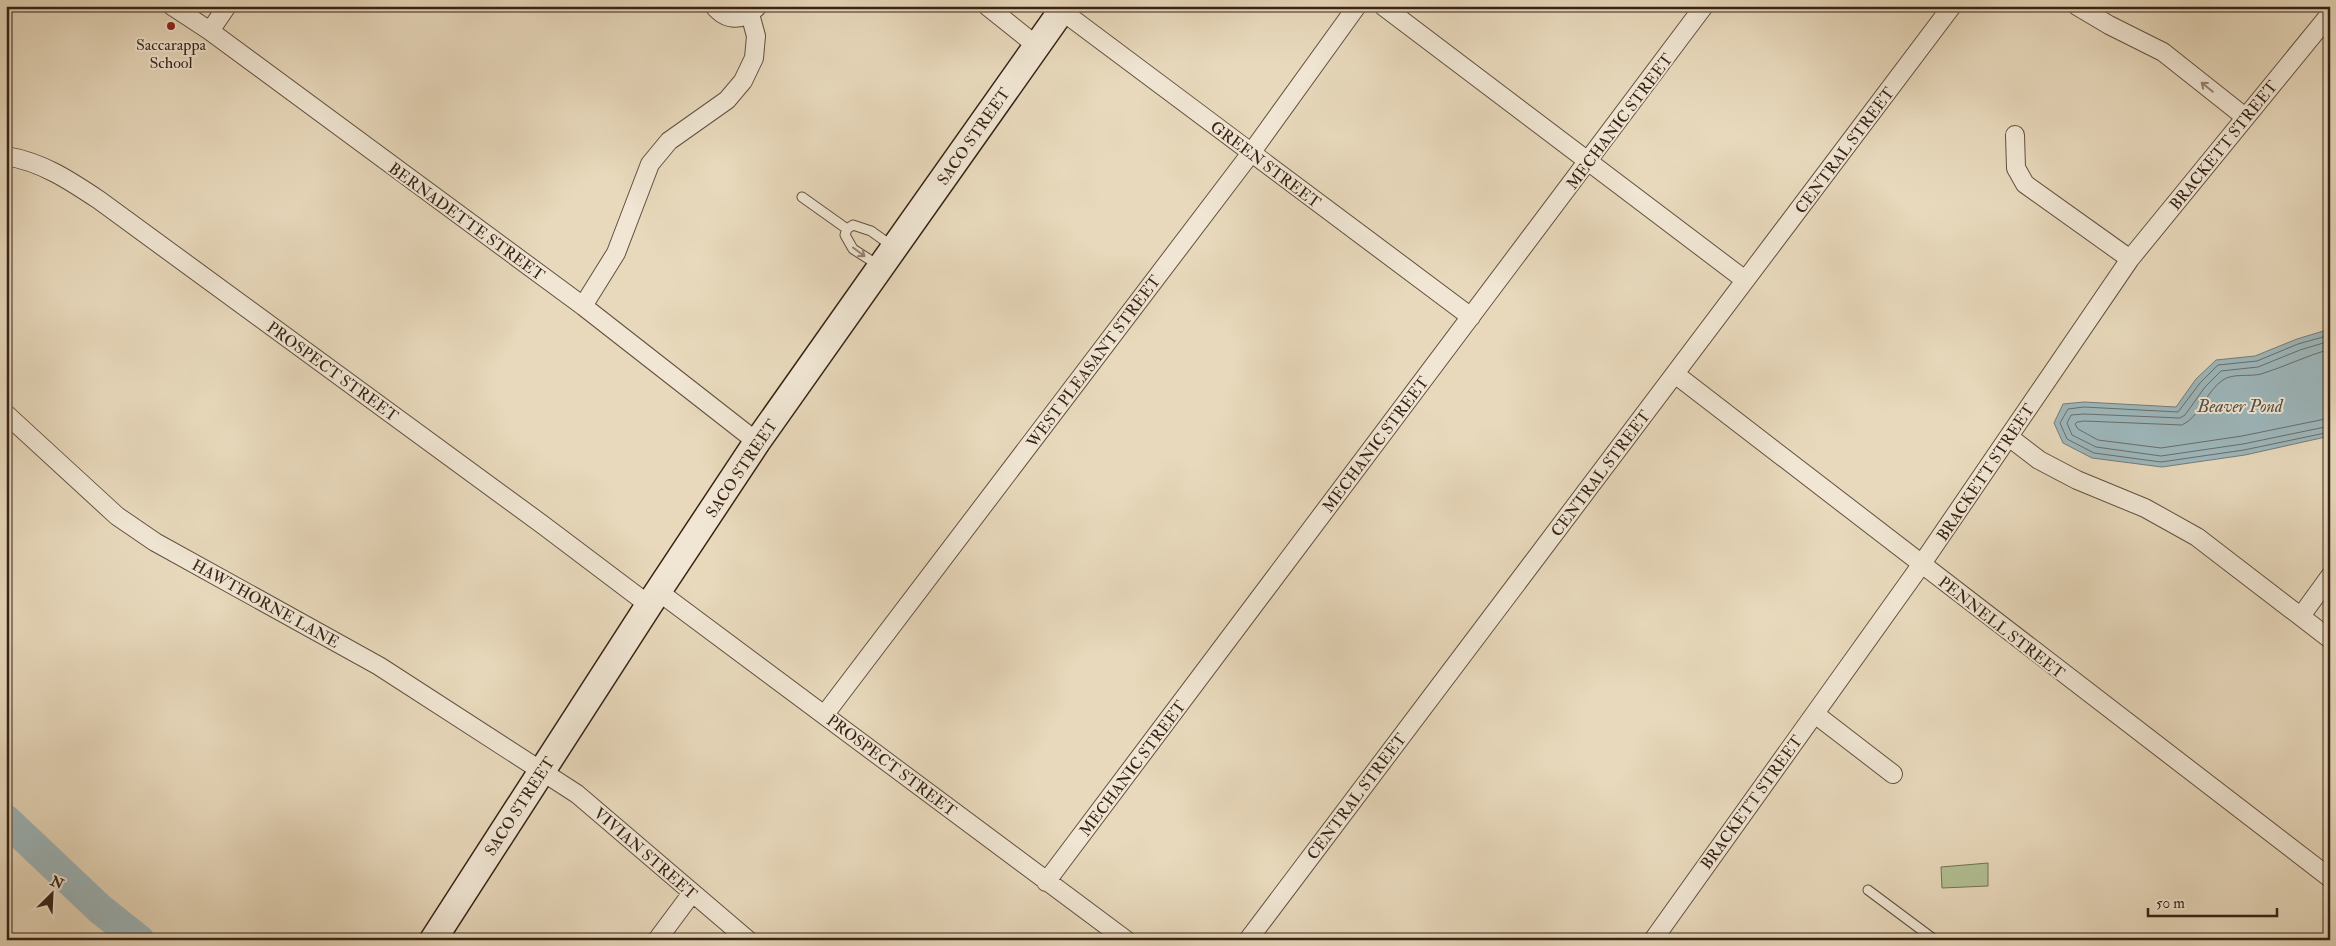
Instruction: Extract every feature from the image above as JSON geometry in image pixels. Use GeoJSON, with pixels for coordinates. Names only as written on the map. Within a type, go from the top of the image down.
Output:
{"type":"FeatureCollection","features":[{"type":"Feature","properties":{"kind":"main road","name":"SACO STREET"},"geometry":{"type":"LineString","coordinates":[[433,940],[757,442],[1063,9]]}},
{"type":"Feature","properties":{"kind":"street","name":"BERNADETTE STREET"},"geometry":{"type":"LineString","coordinates":[[172,6],[210,31],[583,306],[757,442]]}},
{"type":"Feature","properties":{"kind":"street"},"geometry":{"type":"LineString","coordinates":[[210,31],[227,6]]}},
{"type":"Feature","properties":{"kind":"street"},"geometry":{"type":"LineString","coordinates":[[583,306],[616,253],[650,164],[669,140],[727,100],[743,81],[754,58],[756,36],[754,10],[741,18],[731,18],[722,14],[714,6]]}},
{"type":"Feature","properties":{"kind":"street"},"geometry":{"type":"LineString","coordinates":[[987,6],[1037,46]]}},
{"type":"Feature","properties":{"kind":"street","name":"WEST PLEASANT STREET"},"geometry":{"type":"LineString","coordinates":[[825,714],[1251,153],[1357,6]]}},
{"type":"Feature","properties":{"kind":"street"},"geometry":{"type":"LineString","coordinates":[[1383,6],[1745,280]]}},
{"type":"Feature","properties":{"kind":"street","name":"MECHANIC STREET"},"geometry":{"type":"LineString","coordinates":[[1046,882],[1704,6]]}},
{"type":"Feature","properties":{"kind":"street","name":"CENTRAL STREET"},"geometry":{"type":"LineString","coordinates":[[1248,940],[1952,6]]}},
{"type":"Feature","properties":{"kind":"street"},"geometry":{"type":"LineString","coordinates":[[2077,6],[2108,25],[2163,52],[2245,117]]}},
{"type":"Feature","properties":{"kind":"street","name":"GREEN STREET"},"geometry":{"type":"LineString","coordinates":[[1063,9],[1251,153],[1471,317]]}},
{"type":"Feature","properties":{"kind":"street","name":"BRACKETT STREET"},"geometry":{"type":"LineString","coordinates":[[1653,940],[1921,565],[2130,259],[2330,14]]}},
{"type":"Feature","properties":{"kind":"street"},"geometry":{"type":"LineString","coordinates":[[2015,135],[2016,168],[2026,184],[2130,259]]}},
{"type":"Feature","properties":{"kind":"street","name":"PROSPECT STREET"},"geometry":{"type":"LineString","coordinates":[[6,156],[22,159],[49,169],[99,200],[543,525],[825,714],[1046,882],[1126,940]]}},
{"type":"Feature","properties":{"kind":"street","name":"PENNELL STREET"},"geometry":{"type":"LineString","coordinates":[[1675,374],[2330,878]]}},
{"type":"Feature","properties":{"kind":"street","name":"HAWTHORNE LANE"},"geometry":{"type":"LineString","coordinates":[[6,414],[118,516],[155,542],[379,666],[542,770]]}},
{"type":"Feature","properties":{"kind":"street"},"geometry":{"type":"LineString","coordinates":[[2009,436],[2039,460],[2076,480],[2145,508],[2190,533],[2330,639]]}},
{"type":"Feature","properties":{"kind":"street"},"geometry":{"type":"LineString","coordinates":[[2301,616],[2330,576]]}},
{"type":"Feature","properties":{"kind":"street"},"geometry":{"type":"LineString","coordinates":[[1815,714],[1893,774]]}},
{"type":"Feature","properties":{"kind":"street","name":"VIVIAN STREET"},"geometry":{"type":"LineString","coordinates":[[542,770],[577,794],[748,940]]}},
{"type":"Feature","properties":{"kind":"street"},"geometry":{"type":"LineString","coordinates":[[657,940],[692,893]]}},
{"type":"Feature","properties":{"kind":"lane"},"geometry":{"type":"LineString","coordinates":[[802,197],[847,229]]}},
{"type":"Feature","properties":{"kind":"lane"},"geometry":{"type":"LineString","coordinates":[[853,225],[871,231],[887,257],[853,249],[845,235],[847,229],[853,225]]}},
{"type":"Feature","properties":{"kind":"lane"},"geometry":{"type":"LineString","coordinates":[[1868,890],[1935,940]]}},
{"type":"Feature","properties":{"kind":"green space"},"geometry":{"type":"Polygon","coordinates":[[[1988,863],[1988,886],[1942,888],[1941,867],[1988,863]]]}},
{"type":"Feature","properties":{"kind":"water","name":"Beaver Pond"},"geometry":{"type":"Polygon","coordinates":[[[2330,329],[2330,436],[2245,455],[2162,467],[2092,458],[2063,443],[2054,423],[2063,404],[2084,402],[2176,407],[2196,379],[2216,360],[2255,356],[2297,339],[2330,329]]]}},
{"type":"Feature","properties":{"kind":"waterway"},"geometry":{"type":"LineString","coordinates":[[6,820],[100,909],[139,940]]}},
{"type":"Feature","properties":{"kind":"place","name":"Saccarappa School"},"geometry":{"type":"Point","coordinates":[171,26]}}]}
